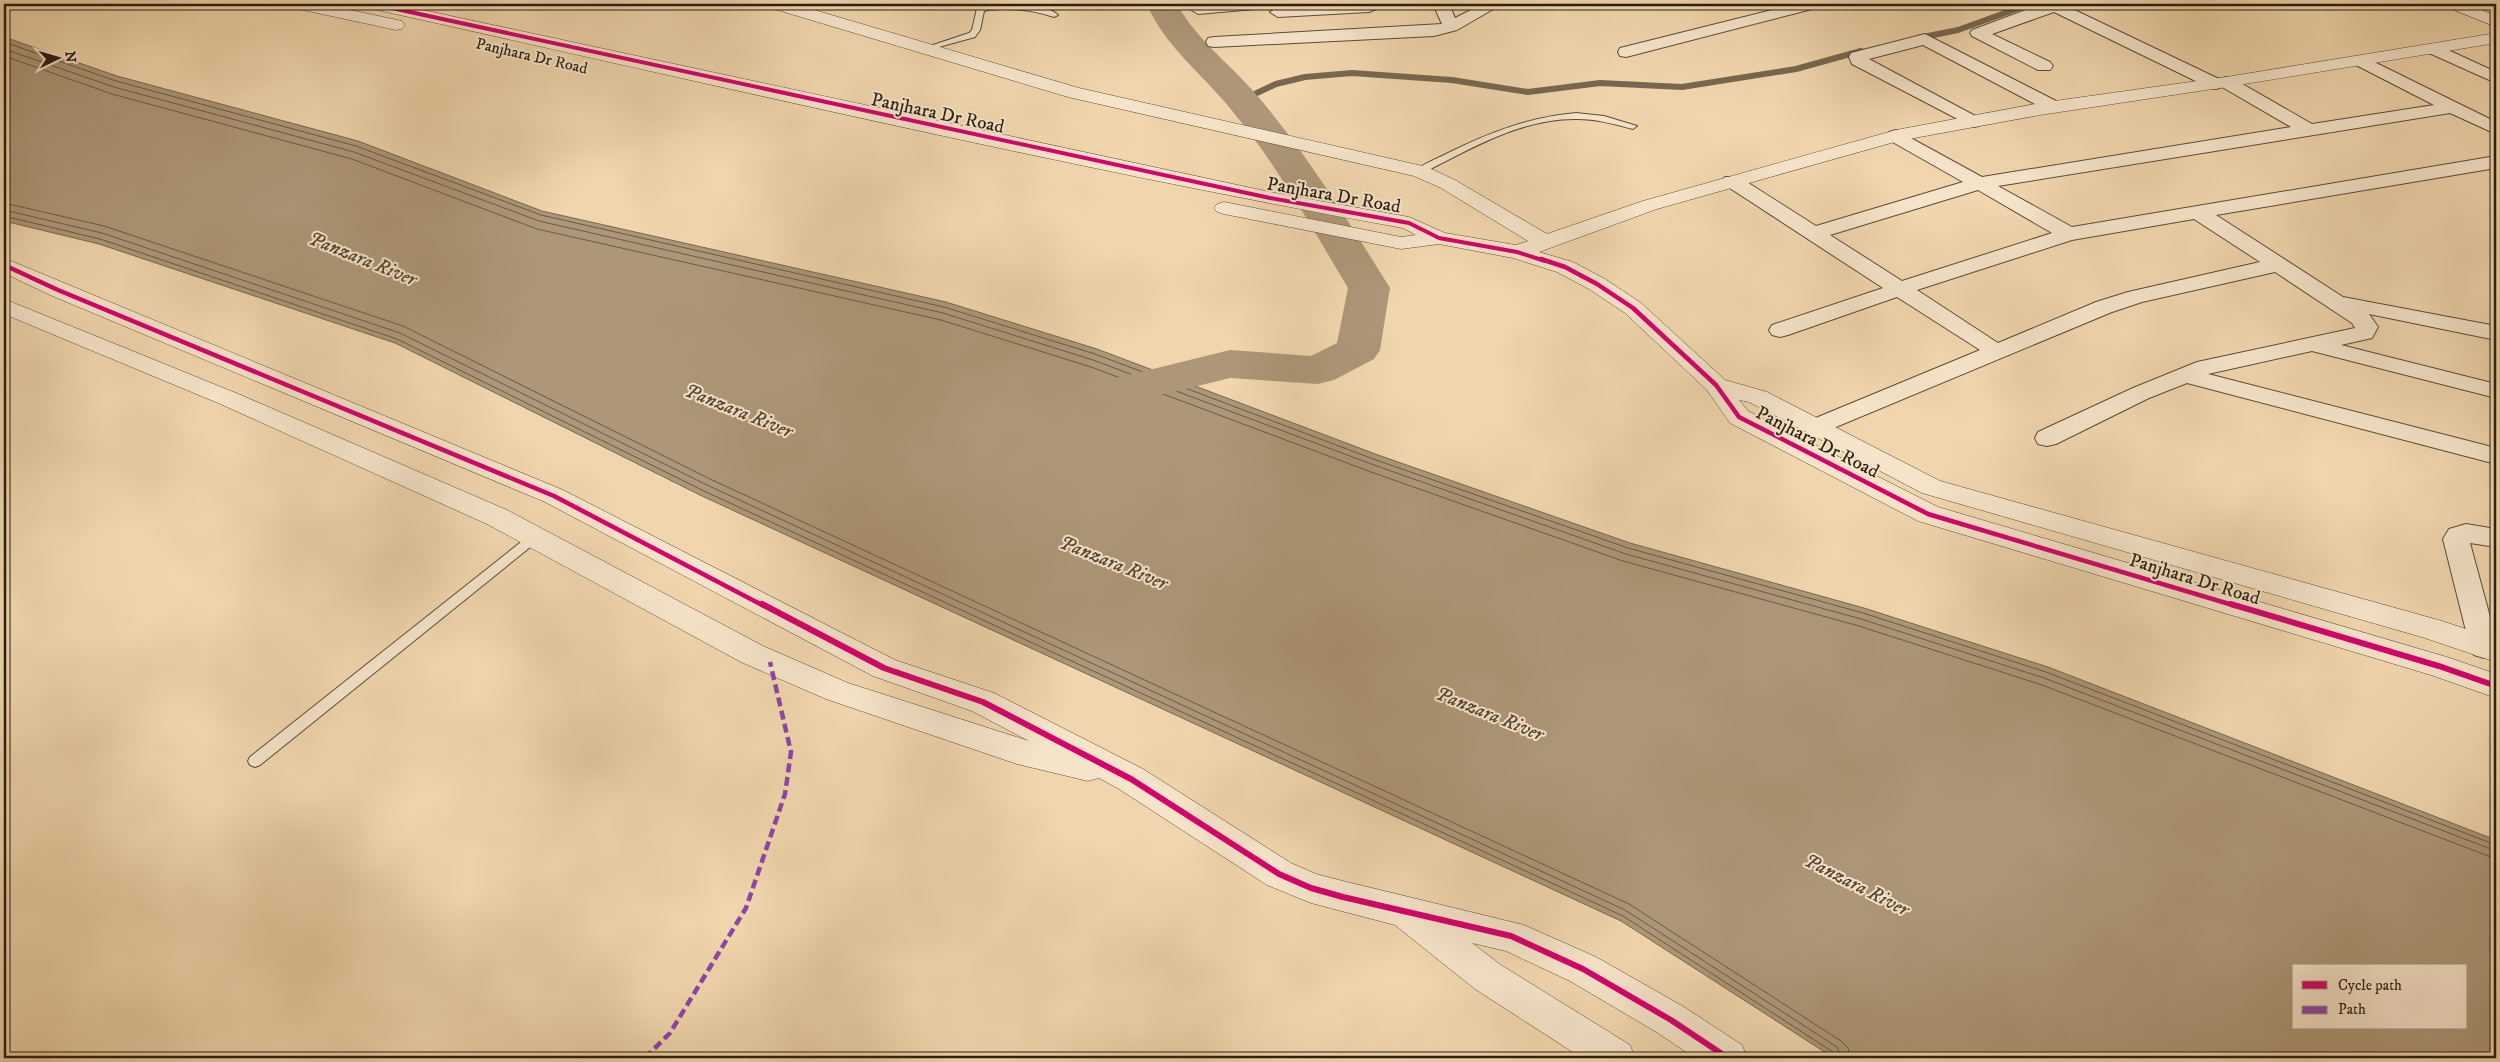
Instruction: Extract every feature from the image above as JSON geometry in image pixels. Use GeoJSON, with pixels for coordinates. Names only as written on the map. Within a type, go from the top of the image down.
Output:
{"type":"FeatureCollection","features":[{"type":"Feature","properties":{"kind":"street","name":"Panjhara Dr Road"},"geometry":{"type":"LineString","coordinates":[[300,4],[1016,162]]}},
{"type":"Feature","properties":{"kind":"street","name":"Panjhara Dr Road"},"geometry":{"type":"LineString","coordinates":[[373,4],[777,93],[1267,208],[1518,252],[1565,268],[1597,284],[1634,308],[1716,385],[1739,418],[1928,514],[2439,666],[2496,686]]}},
{"type":"Feature","properties":{"kind":"street"},"geometry":{"type":"LineString","coordinates":[[777,4],[1075,93],[1420,171],[1448,184],[1545,242]]}},
{"type":"Feature","properties":{"kind":"street"},"geometry":{"type":"LineString","coordinates":[[1198,9],[1255,4]]}},
{"type":"Feature","properties":{"kind":"street"},"geometry":{"type":"LineString","coordinates":[[1440,4],[1452,27]]}},
{"type":"Feature","properties":{"kind":"street"},"geometry":{"type":"LineString","coordinates":[[1214,42],[1434,30],[1452,27],[1494,4]]}},
{"type":"Feature","properties":{"kind":"street"},"geometry":{"type":"LineString","coordinates":[[1626,52],[1814,4]]}},
{"type":"Feature","properties":{"kind":"street"},"geometry":{"type":"LineString","coordinates":[[2455,4],[2496,22]]}},
{"type":"Feature","properties":{"kind":"street"},"geometry":{"type":"LineString","coordinates":[[1288,38],[1275,8],[1372,5],[1378,34]]}},
{"type":"Feature","properties":{"kind":"street"},"geometry":{"type":"LineString","coordinates":[[2044,66],[1978,33],[2053,5],[2082,9],[2308,129]]}},
{"type":"Feature","properties":{"kind":"street"},"geometry":{"type":"LineString","coordinates":[[1518,252],[1650,205],[1896,136],[2054,108],[2362,61],[2496,38]]}},
{"type":"Feature","properties":{"kind":"street"},"geometry":{"type":"LineString","coordinates":[[1974,122],[1858,60],[1857,56],[1924,39],[2054,108]]}},
{"type":"Feature","properties":{"kind":"street"},"geometry":{"type":"LineString","coordinates":[[2435,49],[2496,78]]}},
{"type":"Feature","properties":{"kind":"street"},"geometry":{"type":"LineString","coordinates":[[2362,61],[2496,129]]}},
{"type":"Feature","properties":{"kind":"street"},"geometry":{"type":"LineString","coordinates":[[1814,233],[1981,183],[2453,107]]}},
{"type":"Feature","properties":{"kind":"street"},"geometry":{"type":"LineString","coordinates":[[1896,136],[2070,234]]}},
{"type":"Feature","properties":{"kind":"street"},"geometry":{"type":"LineString","coordinates":[[1780,330],[2070,234],[2496,162]]}},
{"type":"Feature","properties":{"kind":"street"},"geometry":{"type":"LineString","coordinates":[[1732,181],[1996,351]]}},
{"type":"Feature","properties":{"kind":"street","name":"Panjhara Dr Road"},"geometry":{"type":"LineString","coordinates":[[1202,203],[1267,208]]}},
{"type":"Feature","properties":{"kind":"street"},"geometry":{"type":"LineString","coordinates":[[2047,438],[2205,367],[2364,333],[2367,327],[2360,318],[2197,212]]}},
{"type":"Feature","properties":{"kind":"street"},"geometry":{"type":"LineString","coordinates":[[4,265],[67,294],[554,496],[884,668],[983,702],[1131,778],[1279,874],[1311,888],[1511,936],[1565,961],[1670,1020],[1728,1058]]}},
{"type":"Feature","properties":{"kind":"street"},"geometry":{"type":"LineString","coordinates":[[1815,427],[2112,304],[2278,265]]}},
{"type":"Feature","properties":{"kind":"street"},"geometry":{"type":"LineString","coordinates":[[2334,300],[2496,333]]}},
{"type":"Feature","properties":{"kind":"street"},"geometry":{"type":"LineString","coordinates":[[4,306],[236,402],[497,517],[752,654],[836,691],[1017,751],[1131,778]]}},
{"type":"Feature","properties":{"kind":"street"},"geometry":{"type":"LineString","coordinates":[[2314,344],[2496,391]]}},
{"type":"Feature","properties":{"kind":"street"},"geometry":{"type":"LineString","coordinates":[[2184,375],[2496,456]]}},
{"type":"Feature","properties":{"kind":"street","name":"Panjhara Dr Road"},"geometry":{"type":"LineString","coordinates":[[1716,385],[1758,397],[1931,487],[2432,629],[2490,649]]}},
{"type":"Feature","properties":{"kind":"street"},"geometry":{"type":"LineString","coordinates":[[2490,649],[2456,539],[2458,535],[2466,533],[2496,538]]}},
{"type":"Feature","properties":{"kind":"street"},"geometry":{"type":"LineString","coordinates":[[1401,909],[1488,977],[1616,1058]]}},
{"type":"Feature","properties":{"kind":"lane"},"geometry":{"type":"LineString","coordinates":[[928,48],[972,35],[976,30],[980,10],[985,7],[999,6],[1044,10],[1054,15]]}},
{"type":"Feature","properties":{"kind":"lane"},"geometry":{"type":"LineString","coordinates":[[1420,171],[1503,130],[1554,116],[1596,117],[1633,126]]}},
{"type":"Feature","properties":{"kind":"lane"},"geometry":{"type":"LineString","coordinates":[[255,761],[535,538]]}},
{"type":"Feature","properties":{"kind":"water","name":"Panzara River"},"geometry":{"type":"Polygon","coordinates":[[[4,37],[117,76],[358,141],[542,211],[946,302],[1097,349],[1378,455],[1630,543],[1864,608],[2048,667],[2496,840],[2496,1058],[1834,1058],[1621,921],[702,496],[395,343],[99,244],[4,221],[4,37]]]}},
{"type":"Feature","properties":{"kind":"waterway"},"geometry":{"type":"LineString","coordinates":[[1104,395],[1230,364],[1318,370],[1358,350],[1369,288],[1303,179],[1242,100],[1192,47],[1168,16],[1162,4]]}},
{"type":"Feature","properties":{"kind":"waterway"},"geometry":{"type":"LineString","coordinates":[[1918,38],[1958,30],[2030,4]]}},
{"type":"Feature","properties":{"kind":"waterway"},"geometry":{"type":"LineString","coordinates":[[1242,100],[1276,84],[1305,77],[1352,73],[1452,80],[1528,92],[1600,83],[1682,87],[1796,69],[1861,51]]}},
{"type":"Feature","properties":{"kind":"marked path"},"geometry":{"type":"LineString","coordinates":[[645,1058],[670,1033],[746,908],[785,794],[791,752],[770,662]]}},
{"type":"Feature","properties":{"kind":"cycle path"},"geometry":{"type":"LineString","coordinates":[[373,4],[777,93],[1270,198],[1409,223],[1439,238],[1517,252],[1565,267],[1597,284],[1633,308],[1716,385],[1739,417],[1928,514],[2439,666],[2496,686]]}},
{"type":"Feature","properties":{"kind":"cycle path"},"geometry":{"type":"LineString","coordinates":[[4,265],[58,290],[554,496],[884,668],[983,702],[1131,779],[1279,874],[1311,888],[1343,897],[1511,936],[1583,969],[1671,1020],[1728,1058]]}}]}
